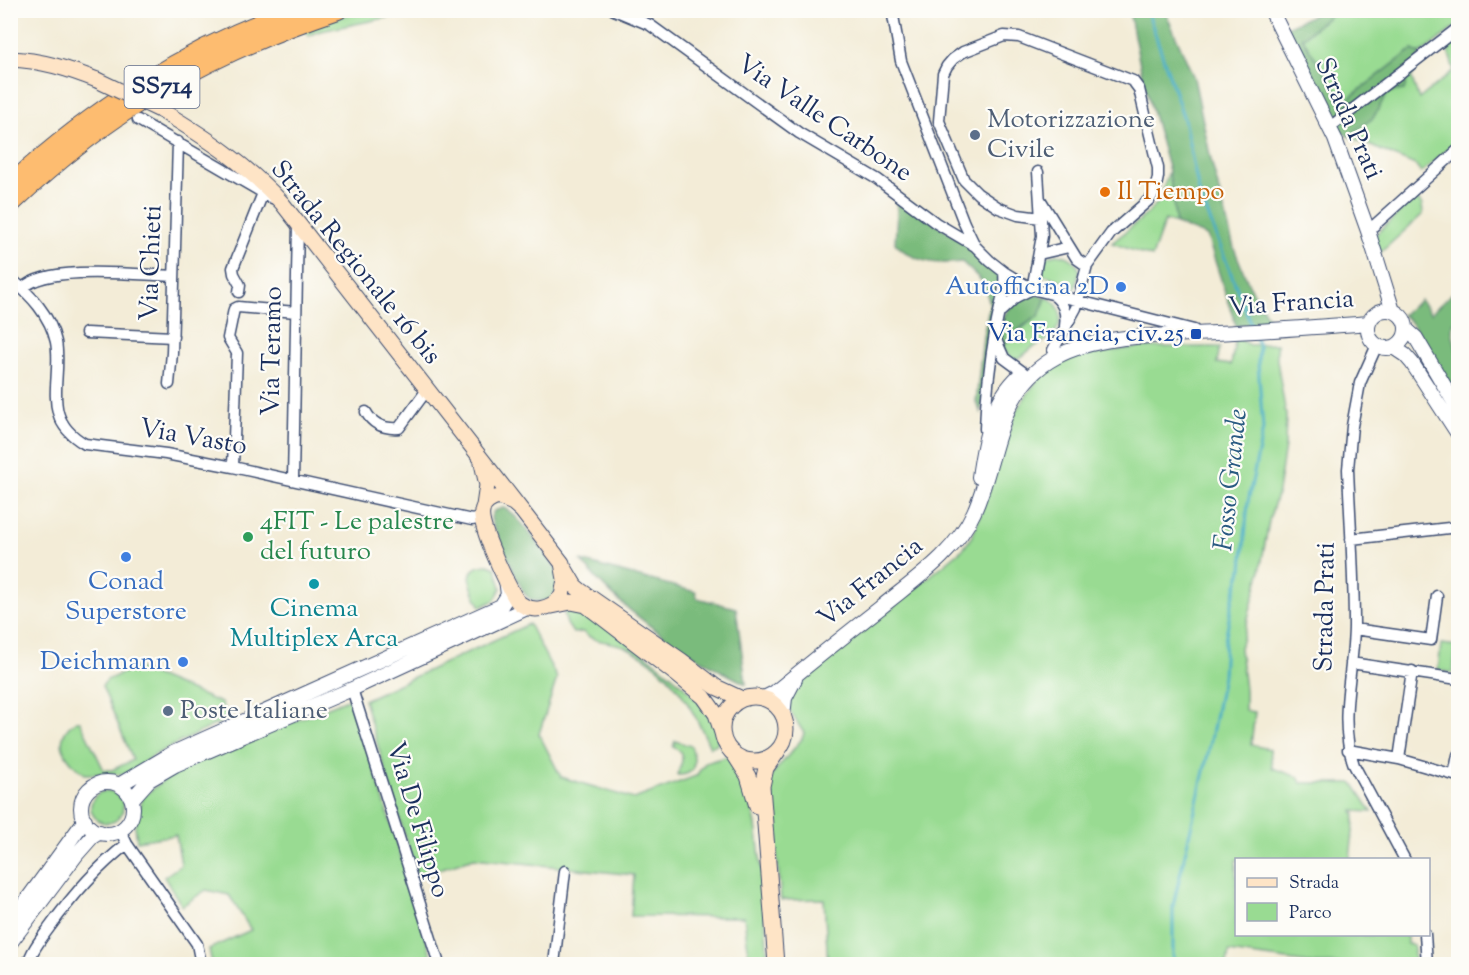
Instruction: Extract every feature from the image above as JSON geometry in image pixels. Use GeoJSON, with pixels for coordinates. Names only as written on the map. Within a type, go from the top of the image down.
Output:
{"type":"FeatureCollection","features":[{"type":"Feature","properties":{"kind":"highway","name":"SS714"},"geometry":{"type":"LineString","coordinates":[[10,185],[72,132],[140,85],[210,46],[294,10]]}},
{"type":"Feature","properties":{"kind":"highway","name":"SS714"},"geometry":{"type":"LineString","coordinates":[[10,204],[76,146],[148,95],[238,48],[288,27],[338,10]]}},
{"type":"Feature","properties":{"kind":"main road","name":"Strada Regionale 16 bis"},"geometry":{"type":"LineString","coordinates":[[10,59],[41,62],[97,80],[162,111],[211,141],[247,169],[282,203],[562,563]]}},
{"type":"Feature","properties":{"kind":"main road","name":"Strada Regionale 16 bis"},"geometry":{"type":"LineString","coordinates":[[478,455],[487,485],[483,512]]}},
{"type":"Feature","properties":{"kind":"main road"},"geometry":{"type":"LineString","coordinates":[[522,511],[513,503],[499,498],[488,501],[483,512],[486,534],[515,598],[527,608],[546,608],[564,602],[586,605],[704,697],[716,714],[723,736],[748,776],[763,826]]}},
{"type":"Feature","properties":{"kind":"main road"},"geometry":{"type":"LineString","coordinates":[[546,608],[562,596],[565,585],[562,563]]}},
{"type":"Feature","properties":{"kind":"main road"},"geometry":{"type":"LineString","coordinates":[[562,563],[580,591],[673,654],[716,687],[742,699]]}},
{"type":"Feature","properties":{"kind":"main road"},"geometry":{"type":"LineString","coordinates":[[723,736],[724,719],[728,711],[742,699],[764,698],[774,704],[783,716],[786,734],[764,775],[762,786],[763,826],[776,964]]}},
{"type":"Feature","properties":{"kind":"main road"},"geometry":{"type":"LineString","coordinates":[[733,753],[751,761],[761,760],[778,750]]}},
{"type":"Feature","properties":{"kind":"street","name":"Via Valle Carbone"},"geometry":{"type":"LineString","coordinates":[[614,10],[650,25],[800,133],[877,179],[936,223],[975,246],[1004,272]]}},
{"type":"Feature","properties":{"kind":"street"},"geometry":{"type":"LineString","coordinates":[[892,10],[901,61],[975,246]]}},
{"type":"Feature","properties":{"kind":"street","name":"Strada Prati"},"geometry":{"type":"LineString","coordinates":[[1271,10],[1330,127],[1368,231],[1393,311]]}},
{"type":"Feature","properties":{"kind":"street"},"geometry":{"type":"LineString","coordinates":[[1330,127],[1458,28]]}},
{"type":"Feature","properties":{"kind":"street","name":"Via Francia"},"geometry":{"type":"LineString","coordinates":[[1041,218],[1018,215],[999,208],[978,194],[964,180],[939,121],[943,74],[947,66],[963,52],[1004,36],[1019,37],[1133,81],[1139,89],[1158,168],[1155,191],[1150,199],[1111,233],[1105,234],[1087,266],[1079,300],[1046,363]]}},
{"type":"Feature","properties":{"kind":"street"},"geometry":{"type":"LineString","coordinates":[[138,120],[282,203]]}},
{"type":"Feature","properties":{"kind":"street","name":"Via Chieti"},"geometry":{"type":"LineString","coordinates":[[169,384],[178,142]]}},
{"type":"Feature","properties":{"kind":"street"},"geometry":{"type":"LineString","coordinates":[[1368,231],[1458,150]]}},
{"type":"Feature","properties":{"kind":"street"},"geometry":{"type":"LineString","coordinates":[[999,313],[1016,297],[1032,289],[1042,236],[1038,172]]}},
{"type":"Feature","properties":{"kind":"street"},"geometry":{"type":"LineString","coordinates":[[238,292],[240,285],[233,268],[263,193]]}},
{"type":"Feature","properties":{"kind":"street"},"geometry":{"type":"LineString","coordinates":[[1040,199],[1077,259],[1087,266]]}},
{"type":"Feature","properties":{"kind":"street","name":"Via Teramo"},"geometry":{"type":"LineString","coordinates":[[293,480],[298,224]]}},
{"type":"Feature","properties":{"kind":"street"},"geometry":{"type":"LineString","coordinates":[[1039,254],[1070,247]]}},
{"type":"Feature","properties":{"kind":"street","name":"Via Francia"},"geometry":{"type":"LineString","coordinates":[[1004,272],[1032,289],[1172,326],[1215,333]]}},
{"type":"Feature","properties":{"kind":"street","name":"Via Francia"},"geometry":{"type":"LineString","coordinates":[[968,523],[984,444],[986,401],[995,336],[1005,288],[1004,272]]}},
{"type":"Feature","properties":{"kind":"street"},"geometry":{"type":"LineString","coordinates":[[23,288],[37,279],[58,275],[93,273],[174,276]]}},
{"type":"Feature","properties":{"kind":"street","name":"Via Vasto"},"geometry":{"type":"LineString","coordinates":[[10,278],[23,288],[47,318],[56,342],[54,395],[57,407],[66,427],[75,438],[85,444],[166,454],[233,467],[472,520],[483,512]]}},
{"type":"Feature","properties":{"kind":"street"},"geometry":{"type":"LineString","coordinates":[[1385,285],[1372,319],[1370,335],[1377,345],[1387,348],[1393,347],[1402,340],[1406,329]]}},
{"type":"Feature","properties":{"kind":"street"},"geometry":{"type":"LineString","coordinates":[[1051,293],[1058,298],[1064,309],[1066,315],[1064,329]]}},
{"type":"Feature","properties":{"kind":"street"},"geometry":{"type":"LineString","coordinates":[[233,467],[237,352],[228,339],[234,309],[238,307],[297,312]]}},
{"type":"Feature","properties":{"kind":"street"},"geometry":{"type":"LineString","coordinates":[[1372,319],[1381,311],[1393,311],[1403,318],[1406,329],[1416,338],[1458,409]]}},
{"type":"Feature","properties":{"kind":"street","name":"Via Francia"},"geometry":{"type":"LineString","coordinates":[[984,444],[1001,397],[1053,350],[1075,340],[1150,330],[1186,334],[1215,333],[1372,319]]}},
{"type":"Feature","properties":{"kind":"street"},"geometry":{"type":"LineString","coordinates":[[86,333],[172,337]]}},
{"type":"Feature","properties":{"kind":"street"},"geometry":{"type":"LineString","coordinates":[[995,336],[1004,358],[1027,373]]}},
{"type":"Feature","properties":{"kind":"street","name":"Via Francia"},"geometry":{"type":"LineString","coordinates":[[764,698],[943,556],[958,539],[973,515],[999,434],[1017,390],[1027,373],[1098,337]]}},
{"type":"Feature","properties":{"kind":"street","name":"Strada Prati"},"geometry":{"type":"LineString","coordinates":[[1377,345],[1360,383],[1352,426],[1348,469],[1354,629],[1346,722],[1348,750],[1362,781],[1404,858]]}},
{"type":"Feature","properties":{"kind":"street"},"geometry":{"type":"LineString","coordinates":[[1393,347],[1412,363],[1458,434]]}},
{"type":"Feature","properties":{"kind":"street"},"geometry":{"type":"LineString","coordinates":[[366,412],[375,424],[399,428],[427,390]]}},
{"type":"Feature","properties":{"kind":"street"},"geometry":{"type":"LineString","coordinates":[[1351,539],[1458,527]]}},
{"type":"Feature","properties":{"kind":"street"},"geometry":{"type":"LineString","coordinates":[[119,785],[173,753],[501,606],[508,595],[505,577]]}},
{"type":"Feature","properties":{"kind":"street"},"geometry":{"type":"LineString","coordinates":[[1354,629],[1431,640],[1437,596]]}},
{"type":"Feature","properties":{"kind":"street"},"geometry":{"type":"LineString","coordinates":[[132,799],[149,780],[175,765],[352,689],[527,608]]}},
{"type":"Feature","properties":{"kind":"street"},"geometry":{"type":"LineString","coordinates":[[1351,663],[1458,679]]}},
{"type":"Feature","properties":{"kind":"street"},"geometry":{"type":"LineString","coordinates":[[1399,759],[1412,671]]}},
{"type":"Feature","properties":{"kind":"street","name":"Via Francia"},"geometry":{"type":"LineString","coordinates":[[783,716],[785,698],[798,673]]}},
{"type":"Feature","properties":{"kind":"street","name":"Via De Filippo"},"geometry":{"type":"LineString","coordinates":[[352,689],[439,964]]}},
{"type":"Feature","properties":{"kind":"street"},"geometry":{"type":"LineString","coordinates":[[1348,750],[1399,759],[1454,775],[1458,755]]}},
{"type":"Feature","properties":{"kind":"street"},"geometry":{"type":"LineString","coordinates":[[103,782],[119,785],[132,799],[133,813],[120,830],[100,832],[85,820],[82,806],[86,794],[103,782]]}},
{"type":"Feature","properties":{"kind":"street"},"geometry":{"type":"LineString","coordinates":[[10,923],[85,820]]}},
{"type":"Feature","properties":{"kind":"street"},"geometry":{"type":"LineString","coordinates":[[120,830],[197,944],[198,963]]}},
{"type":"Feature","properties":{"kind":"street"},"geometry":{"type":"LineString","coordinates":[[10,943],[77,854],[89,840],[100,832]]}},
{"type":"Feature","properties":{"kind":"street"},"geometry":{"type":"LineString","coordinates":[[28,964],[36,946],[72,896],[99,866],[127,843]]}},
{"type":"Feature","properties":{"kind":"street"},"geometry":{"type":"LineString","coordinates":[[554,964],[565,871]]}},
{"type":"Feature","properties":{"kind":"street"},"geometry":{"type":"LineString","coordinates":[[1425,936],[1427,964]]}},
{"type":"Feature","properties":{"kind":"green space"},"geometry":{"type":"Polygon","coordinates":[[[360,11],[420,11],[316,32],[309,36],[302,28],[360,11]]]}},
{"type":"Feature","properties":{"kind":"green space"},"geometry":{"type":"Polygon","coordinates":[[[1129,11],[1165,11],[1194,78],[1211,160],[1234,248],[1248,283],[1272,324],[1236,326],[1207,236],[1176,224],[1169,171],[1142,75],[1129,11]]]}},
{"type":"Feature","properties":{"kind":"green space"},"geometry":{"type":"Polygon","coordinates":[[[1322,11],[1336,11],[1302,38],[1344,102],[1412,50],[1420,54],[1414,74],[1407,79],[1404,90],[1388,92],[1373,118],[1348,136],[1338,131],[1286,27],[1322,11]]]}},
{"type":"Feature","properties":{"kind":"green space"},"geometry":{"type":"Polygon","coordinates":[[[1336,11],[1458,11],[1458,25],[1420,54],[1412,50],[1344,102],[1302,38],[1336,11]]]}},
{"type":"Feature","properties":{"kind":"green space"},"geometry":{"type":"Polygon","coordinates":[[[1458,30],[1458,140],[1421,173],[1415,165],[1348,136],[1373,118],[1388,92],[1411,76],[1419,99],[1454,70],[1445,41],[1458,30]]]}},
{"type":"Feature","properties":{"kind":"green space"},"geometry":{"type":"Polygon","coordinates":[[[1169,171],[1176,224],[1165,220],[1152,257],[1112,243],[1159,201],[1169,171]]]}},
{"type":"Feature","properties":{"kind":"green space"},"geometry":{"type":"Polygon","coordinates":[[[896,197],[973,248],[1004,272],[981,412],[976,402],[983,337],[990,303],[982,281],[962,262],[935,263],[918,259],[902,250],[895,243],[896,197]]]}},
{"type":"Feature","properties":{"kind":"green space"},"geometry":{"type":"Polygon","coordinates":[[[1416,197],[1422,205],[1423,214],[1380,253],[1374,236],[1416,197]]]}},
{"type":"Feature","properties":{"kind":"green space"},"geometry":{"type":"Polygon","coordinates":[[[1056,254],[1071,258],[1080,271],[1074,290],[1071,289],[1070,284],[1046,275],[1039,279],[1045,257],[1056,254]]]}},
{"type":"Feature","properties":{"kind":"green space"},"geometry":{"type":"Polygon","coordinates":[[[1458,288],[1458,315],[1456,315],[1452,330],[1458,357],[1458,403],[1423,340],[1408,319],[1402,315],[1420,300],[1431,313],[1458,288]]]}},
{"type":"Feature","properties":{"kind":"green space"},"geometry":{"type":"Polygon","coordinates":[[[1038,295],[1046,297],[1039,316],[1023,326],[1002,347],[1001,328],[1006,312],[1019,301],[1038,295]]]}},
{"type":"Feature","properties":{"kind":"green space"},"geometry":{"type":"Polygon","coordinates":[[[1046,297],[1052,300],[1059,309],[1060,319],[1056,331],[1050,338],[1023,356],[1011,359],[1002,347],[1034,318],[1046,297]]]}},
{"type":"Feature","properties":{"kind":"green space"},"geometry":{"type":"Polygon","coordinates":[[[1236,337],[1249,345],[1277,344],[1277,360],[1286,415],[1285,446],[1278,491],[1240,648],[1245,711],[1255,712],[1251,745],[1270,749],[1272,768],[1298,777],[1301,783],[1353,783],[1372,812],[1353,811],[1355,814],[1350,858],[1235,858],[1235,936],[1407,936],[1407,944],[1414,945],[1414,964],[1316,964],[1229,952],[1227,964],[1187,962],[1187,964],[828,964],[824,899],[781,900],[770,777],[802,739],[804,733],[788,708],[789,696],[815,671],[964,548],[973,535],[1017,409],[1040,376],[1072,357],[1140,347],[1220,347],[1217,363],[1231,365],[1236,337]]]}},
{"type":"Feature","properties":{"kind":"green space"},"geometry":{"type":"Polygon","coordinates":[[[503,508],[525,527],[560,574],[561,583],[551,600],[531,599],[522,589],[492,523],[491,517],[494,511],[503,508]]]}},
{"type":"Feature","properties":{"kind":"green space"},"geometry":{"type":"Polygon","coordinates":[[[581,561],[696,592],[697,598],[736,608],[746,684],[701,660],[657,631],[616,598],[581,561]]]}},
{"type":"Feature","properties":{"kind":"green space"},"geometry":{"type":"Polygon","coordinates":[[[488,565],[496,568],[501,588],[495,600],[481,607],[474,594],[470,575],[479,566],[488,565]]]}},
{"type":"Feature","properties":{"kind":"green space"},"geometry":{"type":"Polygon","coordinates":[[[573,608],[586,611],[643,653],[689,692],[707,711],[717,729],[717,744],[710,747],[687,702],[668,677],[656,666],[621,645],[597,640],[583,632],[573,633],[564,614],[573,608]]]}},
{"type":"Feature","properties":{"kind":"green space"},"geometry":{"type":"Polygon","coordinates":[[[529,624],[557,678],[539,734],[561,777],[634,799],[696,776],[705,763],[729,756],[747,786],[756,825],[763,882],[768,964],[750,964],[744,917],[631,916],[634,875],[474,858],[417,876],[364,700],[529,624]]]}},
{"type":"Feature","properties":{"kind":"green space"},"geometry":{"type":"Polygon","coordinates":[[[1441,644],[1456,646],[1453,673],[1438,670],[1441,644]]]}},
{"type":"Feature","properties":{"kind":"green space"},"geometry":{"type":"Polygon","coordinates":[[[135,667],[221,703],[229,718],[156,754],[127,774],[85,774],[72,762],[63,749],[64,735],[76,721],[80,721],[104,770],[112,770],[133,760],[102,686],[107,680],[135,667]]]}},
{"type":"Feature","properties":{"kind":"green space"},"geometry":{"type":"Polygon","coordinates":[[[352,697],[434,964],[212,964],[209,949],[251,930],[229,895],[206,890],[182,906],[164,877],[181,865],[176,835],[137,841],[135,826],[143,797],[175,771],[352,697]]]}},
{"type":"Feature","properties":{"kind":"green space"},"geometry":{"type":"Polygon","coordinates":[[[675,741],[691,746],[693,752],[692,770],[684,775],[677,775],[682,755],[673,747],[675,741]]]}},
{"type":"Feature","properties":{"kind":"green space"},"geometry":{"type":"Polygon","coordinates":[[[107,791],[118,796],[123,807],[118,818],[107,823],[96,818],[91,807],[96,796],[107,791]]]}},
{"type":"Feature","properties":{"kind":"waterway","name":"Fosso Grande"},"geometry":{"type":"LineString","coordinates":[[1147,10],[1184,119],[1199,192],[1252,327]]}},
{"type":"Feature","properties":{"kind":"waterway","name":"Fosso Grande"},"geometry":{"type":"LineString","coordinates":[[1173,964],[1173,906],[1210,745],[1223,676],[1225,640],[1233,598],[1242,569],[1248,502],[1263,429],[1258,363],[1259,346],[1255,336]]}},
{"type":"Feature","properties":{"kind":"place","name":"Motorizzazione Civile"},"geometry":{"type":"Point","coordinates":[975,135]}},
{"type":"Feature","properties":{"kind":"place","name":"Il Tiempo"},"geometry":{"type":"Point","coordinates":[1105,192]}},
{"type":"Feature","properties":{"kind":"place","name":"Autofficina 2D"},"geometry":{"type":"Point","coordinates":[1121,287]}},
{"type":"Feature","properties":{"kind":"place","name":"Via Francia, civ.25"},"geometry":{"type":"Point","coordinates":[1196,334]}},
{"type":"Feature","properties":{"kind":"place","name":"4FIT - Le palestre del futuro"},"geometry":{"type":"Point","coordinates":[248,537]}},
{"type":"Feature","properties":{"kind":"place","name":"Conad Superstore"},"geometry":{"type":"Point","coordinates":[126,557]}},
{"type":"Feature","properties":{"kind":"place","name":"Cinema Multiplex Arca"},"geometry":{"type":"Point","coordinates":[314,584]}},
{"type":"Feature","properties":{"kind":"place","name":"Deichmann"},"geometry":{"type":"Point","coordinates":[183,662]}},
{"type":"Feature","properties":{"kind":"place","name":"Poste Italiane"},"geometry":{"type":"Point","coordinates":[168,711]}}]}
